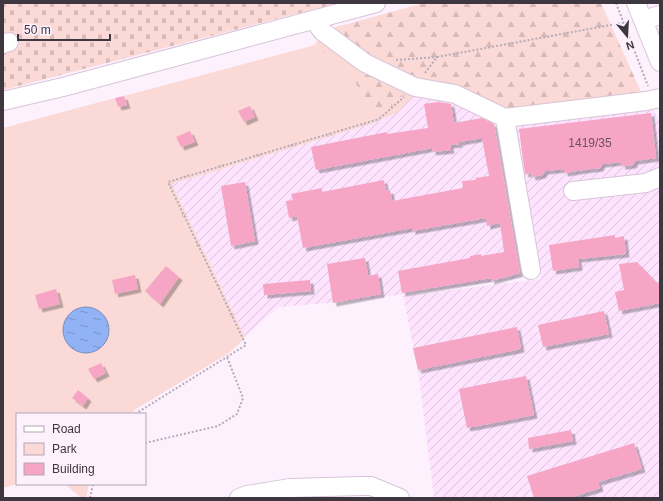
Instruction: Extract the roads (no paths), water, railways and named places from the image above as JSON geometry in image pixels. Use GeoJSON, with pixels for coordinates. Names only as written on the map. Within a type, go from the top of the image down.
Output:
{"type":"FeatureCollection","features":[{"type":"Feature","properties":{"kind":"street"},"geometry":{"type":"LineString","coordinates":[[3,101],[376,3]]}},
{"type":"Feature","properties":{"kind":"street"},"geometry":{"type":"LineString","coordinates":[[636,3],[660,62]]}},
{"type":"Feature","properties":{"kind":"street"},"geometry":{"type":"LineString","coordinates":[[643,20],[660,15]]}},
{"type":"Feature","properties":{"kind":"street"},"geometry":{"type":"LineString","coordinates":[[314,20],[322,31],[365,63],[415,87],[455,94],[504,118],[656,98]]}},
{"type":"Feature","properties":{"kind":"street"},"geometry":{"type":"LineString","coordinates":[[504,118],[531,270]]}},
{"type":"Feature","properties":{"kind":"street"},"geometry":{"type":"LineString","coordinates":[[573,191],[646,183],[660,178]]}},
{"type":"Feature","properties":{"kind":"street"},"geometry":{"type":"LineString","coordinates":[[239,498],[247,495],[290,488],[361,486],[371,486],[400,498]]}},
{"type":"Feature","properties":{"kind":"water"},"geometry":{"type":"Polygon","coordinates":[[[82,307],[90,307],[99,311],[105,317],[109,330],[105,343],[99,349],[90,353],[82,353],[73,349],[67,343],[63,334],[63,326],[67,317],[73,311],[82,307]]]}}]}
